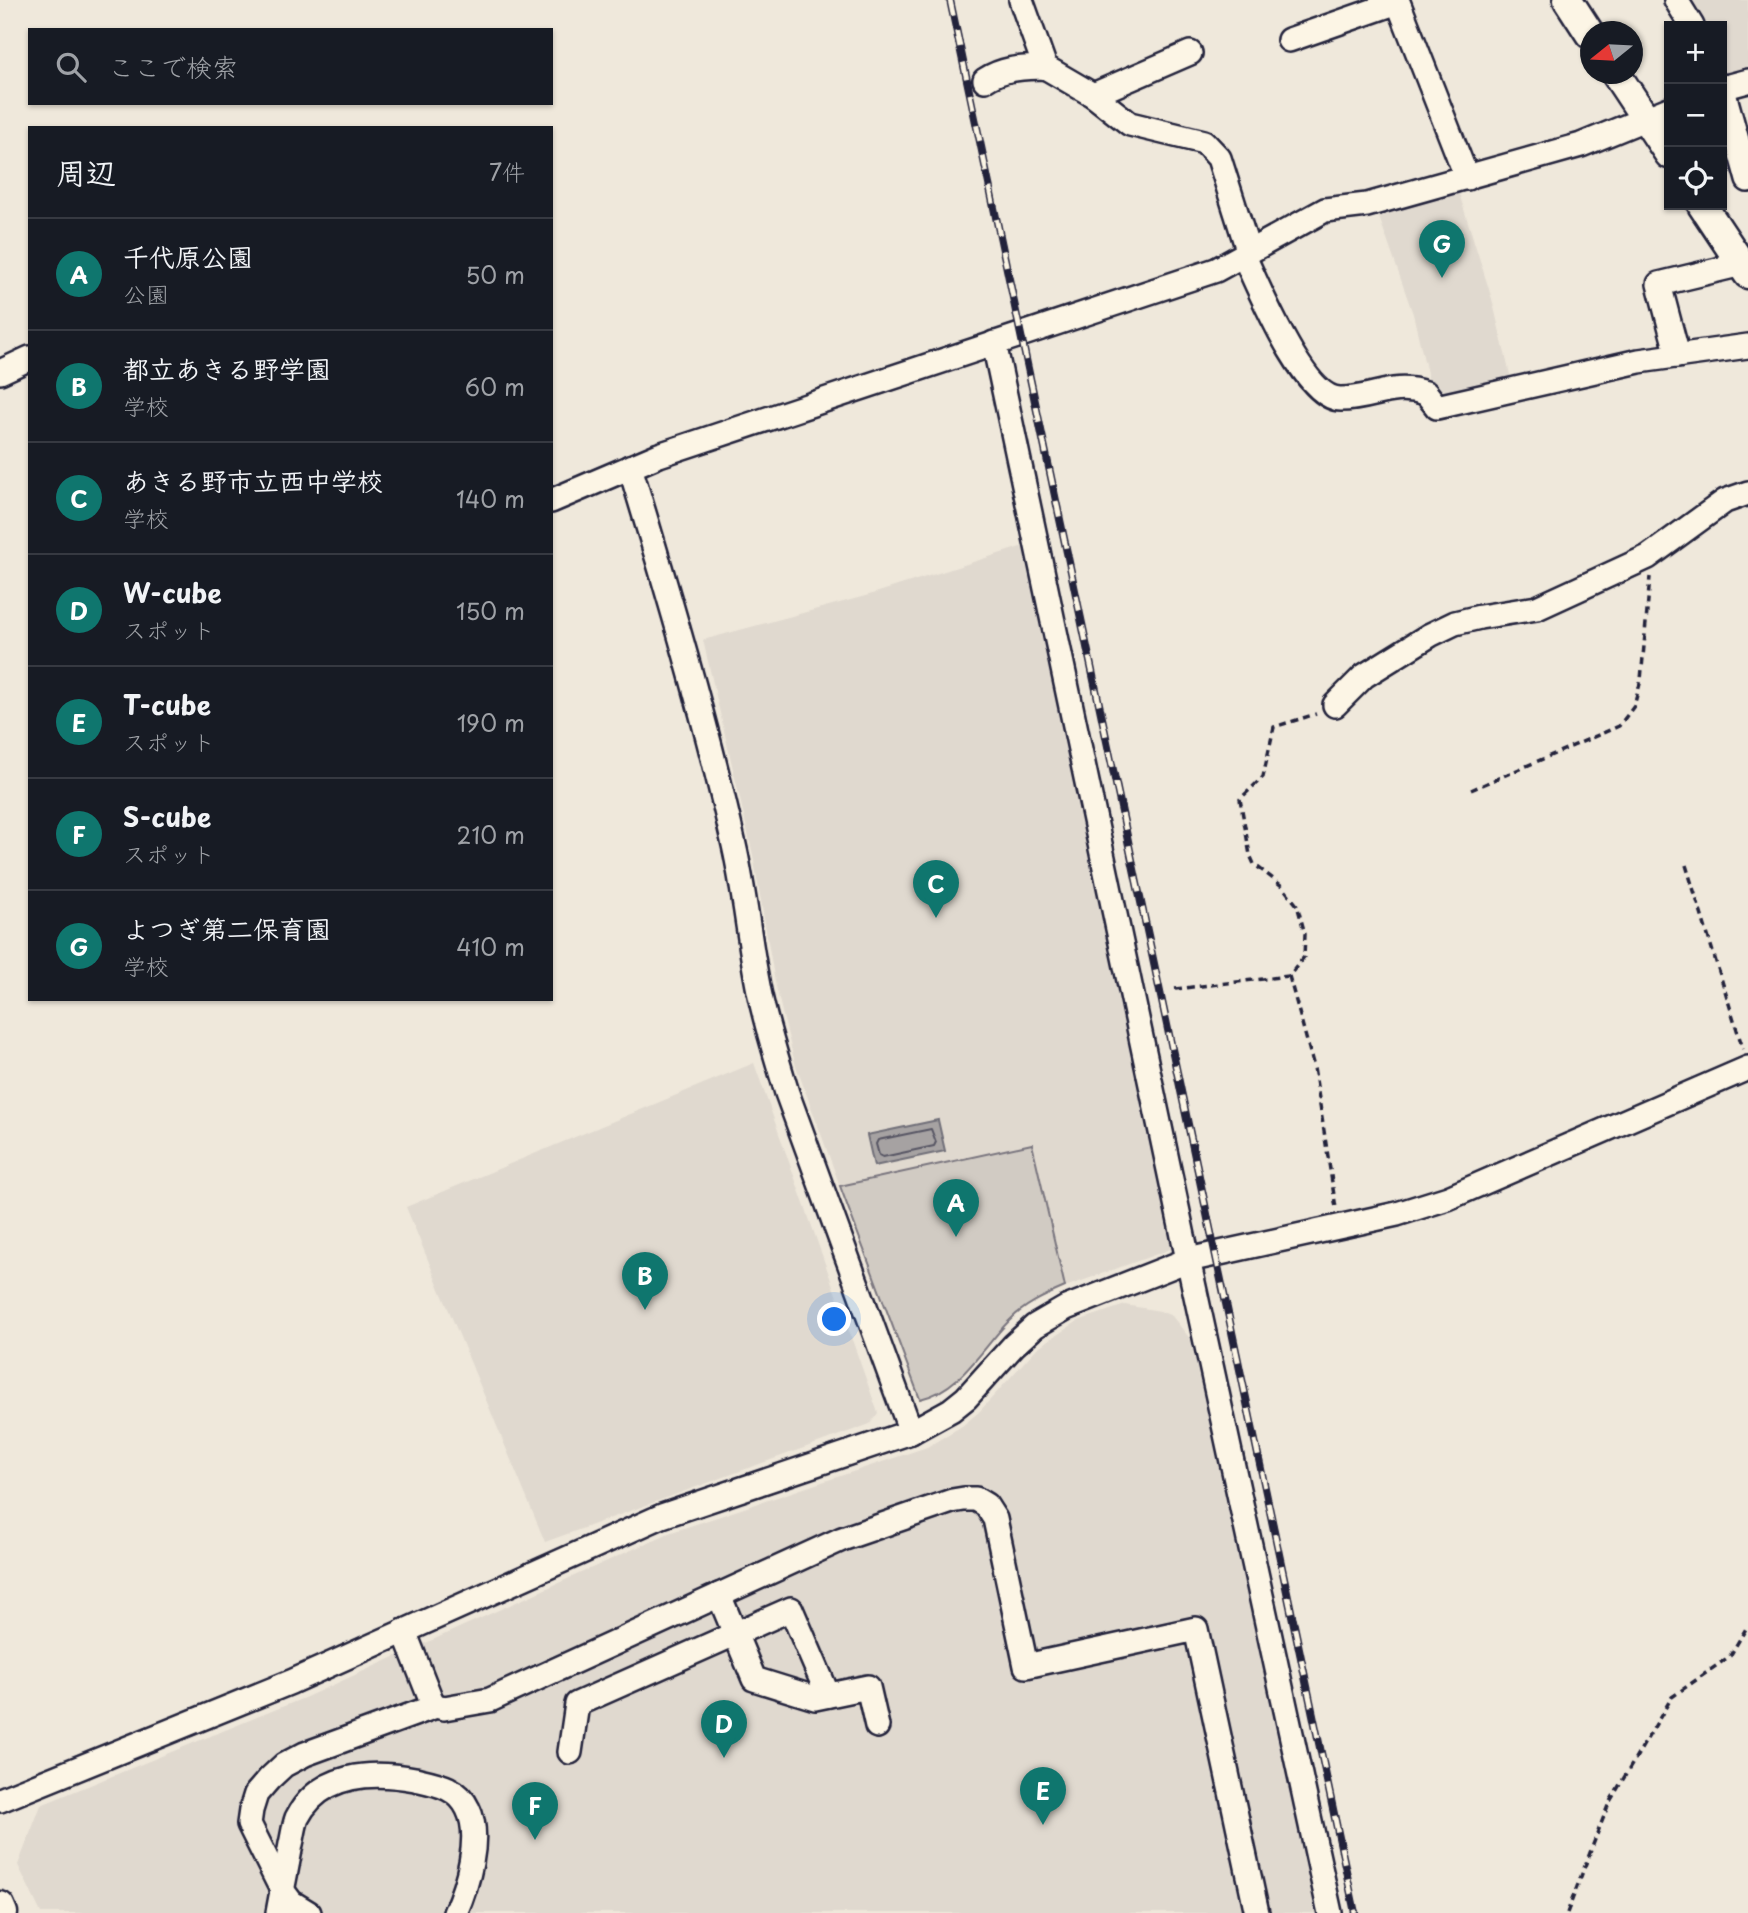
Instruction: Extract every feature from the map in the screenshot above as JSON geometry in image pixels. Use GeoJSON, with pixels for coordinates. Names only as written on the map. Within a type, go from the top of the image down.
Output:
{"type":"FeatureCollection","features":[{"type":"Feature","properties":{"kind":"main road"},"geometry":{"type":"LineString","coordinates":[[1568,0],[1582,21]]}},
{"type":"Feature","properties":{"kind":"main road"},"geometry":{"type":"LineString","coordinates":[[1626,84],[1658,114],[1667,147]]}},
{"type":"Feature","properties":{"kind":"main road"},"geometry":{"type":"LineString","coordinates":[[1705,210],[1745,269]]}},
{"type":"Feature","properties":{"kind":"main road"},"geometry":{"type":"LineString","coordinates":[[0,1906],[3,1913]]}},
{"type":"Feature","properties":{"kind":"street"},"geometry":{"type":"LineString","coordinates":[[1021,0],[1045,68]]}},
{"type":"Feature","properties":{"kind":"street"},"geometry":{"type":"LineString","coordinates":[[1676,0],[1689,21]]}},
{"type":"Feature","properties":{"kind":"street"},"geometry":{"type":"LineString","coordinates":[[1289,40],[1398,2],[1467,178]]}},
{"type":"Feature","properties":{"kind":"street"},"geometry":{"type":"LineString","coordinates":[[1093,95],[1190,53]]}},
{"type":"Feature","properties":{"kind":"street"},"geometry":{"type":"LineString","coordinates":[[985,80],[999,71],[1045,68],[1093,95],[1130,124],[1204,142],[1219,158],[1246,255],[1287,348],[1328,396],[1340,400],[1400,388],[1414,389],[1426,393],[1437,407],[1627,364],[1748,346]]}},
{"type":"Feature","properties":{"kind":"street"},"geometry":{"type":"LineString","coordinates":[[1727,86],[1748,82]]}},
{"type":"Feature","properties":{"kind":"street"},"geometry":{"type":"LineString","coordinates":[[1727,105],[1748,180]]}},
{"type":"Feature","properties":{"kind":"street"},"geometry":{"type":"LineString","coordinates":[[553,499],[659,454],[1216,270],[1325,210],[1367,205],[1467,178],[1581,145],[1658,114]]}},
{"type":"Feature","properties":{"kind":"street"},"geometry":{"type":"LineString","coordinates":[[1678,356],[1659,284],[1745,269]]}},
{"type":"Feature","properties":{"kind":"street"},"geometry":{"type":"LineString","coordinates":[[993,343],[1330,1913]]}},
{"type":"Feature","properties":{"kind":"street"},"geometry":{"type":"LineString","coordinates":[[0,372],[28,359]]}},
{"type":"Feature","properties":{"kind":"street"},"geometry":{"type":"LineString","coordinates":[[631,467],[718,774],[773,1047],[787,1093],[911,1432]]}},
{"type":"Feature","properties":{"kind":"street"},"geometry":{"type":"LineString","coordinates":[[1335,705],[1364,676],[1430,635],[1480,617],[1537,608],[1653,553],[1725,501],[1748,493]]}},
{"type":"Feature","properties":{"kind":"street"},"geometry":{"type":"LineString","coordinates":[[0,1800],[279,1687],[662,1516],[911,1432],[937,1419],[966,1398],[1014,1345],[1050,1316],[1066,1308],[1188,1260],[1339,1228],[1448,1198],[1746,1059]]}},
{"type":"Feature","properties":{"kind":"street"},"geometry":{"type":"LineString","coordinates":[[280,1902],[249,1824],[256,1794],[284,1765],[306,1754],[436,1706],[444,1708],[490,1700],[842,1539],[952,1501],[976,1499],[986,1505],[995,1519],[1026,1666],[1196,1629],[1257,1913]]}},
{"type":"Feature","properties":{"kind":"street"},"geometry":{"type":"LineString","coordinates":[[719,1595],[754,1679],[814,1698],[868,1687],[877,1726]]}},
{"type":"Feature","properties":{"kind":"street"},"geometry":{"type":"LineString","coordinates":[[569,1752],[577,1704],[790,1609],[828,1695]]}},
{"type":"Feature","properties":{"kind":"street"},"geometry":{"type":"LineString","coordinates":[[404,1631],[431,1700],[436,1706]]}},
{"type":"Feature","properties":{"kind":"street"},"geometry":{"type":"LineString","coordinates":[[597,1651],[612,1687]]}},
{"type":"Feature","properties":{"kind":"street"},"geometry":{"type":"LineString","coordinates":[[280,1902],[296,1820],[310,1801],[328,1786],[348,1778],[370,1774],[398,1776],[444,1785],[460,1796],[469,1810],[474,1825],[469,1874],[455,1913]]}},
{"type":"Feature","properties":{"kind":"street"},"geometry":{"type":"LineString","coordinates":[[280,1902],[291,1902],[309,1913]]}},
{"type":"Feature","properties":{"kind":"path"},"geometry":{"type":"LineString","coordinates":[[1471,790],[1619,726],[1634,706],[1641,680],[1653,553]]}},
{"type":"Feature","properties":{"kind":"path"},"geometry":{"type":"LineString","coordinates":[[1175,989],[1289,976],[1304,957],[1305,934],[1297,905],[1282,886],[1254,864],[1250,856],[1240,799],[1263,777],[1274,727],[1324,712],[1335,705]]}},
{"type":"Feature","properties":{"kind":"path"},"geometry":{"type":"LineString","coordinates":[[1686,865],[1746,1059]]}},
{"type":"Feature","properties":{"kind":"path"},"geometry":{"type":"LineString","coordinates":[[1289,976],[1314,1067],[1339,1228]]}},
{"type":"Feature","properties":{"kind":"path"},"geometry":{"type":"LineString","coordinates":[[1567,1913],[1609,1803],[1672,1697],[1730,1656],[1748,1625]]}},
{"type":"Feature","properties":{"kind":"shaded area"},"geometry":{"type":"Polygon","coordinates":[[[1682,0],[1748,0],[1748,72],[1727,76],[1727,21],[1696,21],[1682,0]]]}},
{"type":"Feature","properties":{"kind":"shaded area"},"geometry":{"type":"Polygon","coordinates":[[[1458,190],[1492,299],[1511,379],[1441,396],[1431,390],[1413,314],[1378,214],[1458,190]]]}},
{"type":"Feature","properties":{"kind":"shaded area"},"geometry":{"type":"Polygon","coordinates":[[[1030,544],[1176,1238],[1171,1249],[1065,1287],[1032,1144],[840,1186],[795,1063],[782,1012],[753,855],[703,640],[869,595],[1030,544]]]}},
{"type":"Feature","properties":{"kind":"shaded area"},"geometry":{"type":"Polygon","coordinates":[[[754,1063],[878,1413],[870,1424],[545,1542],[406,1207],[754,1063]]]}},
{"type":"Feature","properties":{"kind":"shaded area"},"geometry":{"type":"Polygon","coordinates":[[[1032,1144],[1065,1287],[1021,1310],[959,1378],[934,1394],[920,1399],[840,1186],[1032,1144]]]}},
{"type":"Feature","properties":{"kind":"shaded area"},"geometry":{"type":"Polygon","coordinates":[[[1125,1305],[1160,1311],[1172,1316],[1191,1340],[1317,1913],[41,1913],[18,1865],[41,1805],[304,1698],[669,1533],[927,1447],[962,1426],[979,1412],[1037,1348],[1078,1321],[1125,1305]]]}},
{"type":"Feature","properties":{"kind":"water"},"geometry":{"type":"Polygon","coordinates":[[[938,1120],[945,1151],[874,1166],[867,1135],[938,1120]]]}},
{"type":"Feature","properties":{"kind":"railway"},"geometry":{"type":"LineString","coordinates":[[950,0],[1355,1913]]}},
{"type":"Feature","properties":{"kind":"place","name":"よつぎ第二保育園"},"geometry":{"type":"Point","coordinates":[1442,278]}},
{"type":"Feature","properties":{"kind":"place","name":"あきる野市立西中学校"},"geometry":{"type":"Point","coordinates":[936,918]}},
{"type":"Feature","properties":{"kind":"place","name":"千代原公園"},"geometry":{"type":"Point","coordinates":[956,1237]}},
{"type":"Feature","properties":{"kind":"place","name":"都立あきる野学園"},"geometry":{"type":"Point","coordinates":[645,1310]}},
{"type":"Feature","properties":{"kind":"place","name":"W-cube"},"geometry":{"type":"Point","coordinates":[724,1758]}},
{"type":"Feature","properties":{"kind":"place","name":"T-cube"},"geometry":{"type":"Point","coordinates":[1043,1825]}},
{"type":"Feature","properties":{"kind":"place","name":"S-cube"},"geometry":{"type":"Point","coordinates":[535,1840]}}]}
